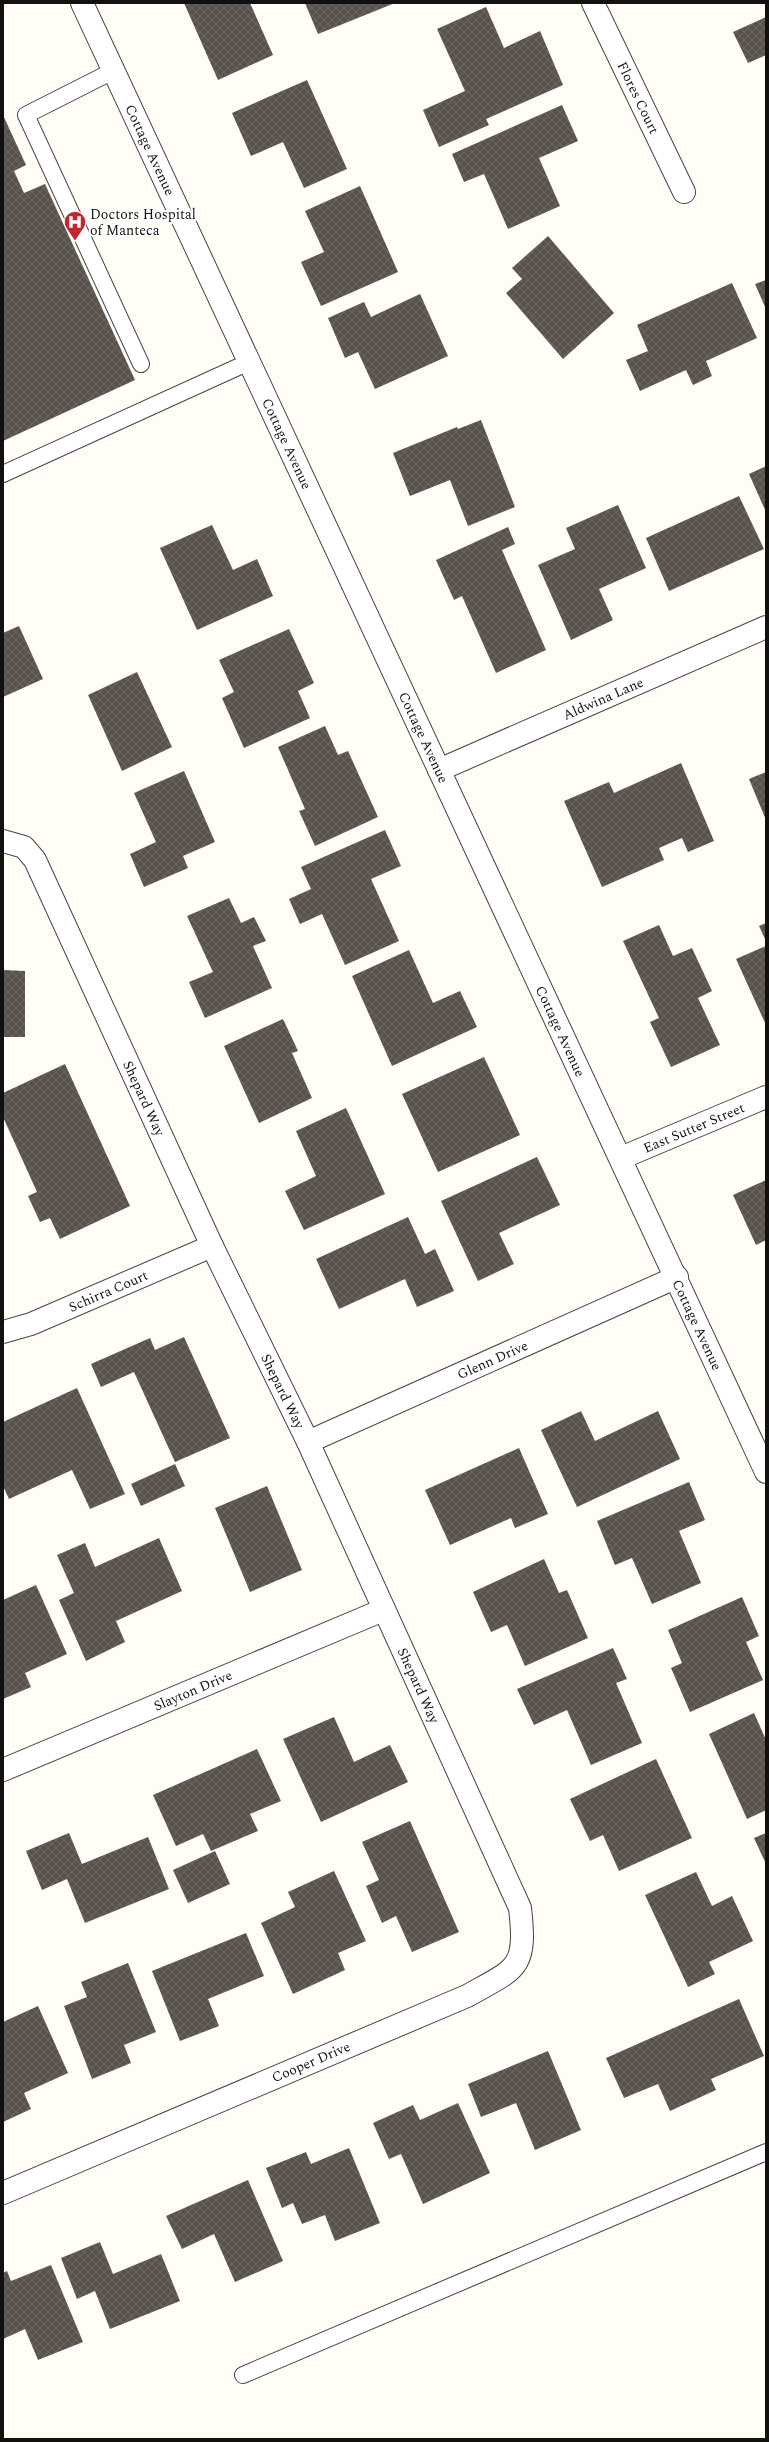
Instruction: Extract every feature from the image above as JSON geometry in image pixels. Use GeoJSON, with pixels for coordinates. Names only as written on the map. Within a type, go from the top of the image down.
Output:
{"type":"FeatureCollection","features":[{"type":"Feature","properties":{"kind":"street","name":"Cottage Avenue"},"geometry":{"type":"LineString","coordinates":[[82,3],[677,1277],[766,1472]]}},
{"type":"Feature","properties":{"kind":"street","name":"Flores Court"},"geometry":{"type":"LineString","coordinates":[[593,3],[684,192]]}},
{"type":"Feature","properties":{"kind":"street","name":"Aldwina Lane"},"geometry":{"type":"LineString","coordinates":[[439,770],[766,627]]}},
{"type":"Feature","properties":{"kind":"street","name":"Shepard Way"},"geometry":{"type":"LineString","coordinates":[[3,841],[24,847],[35,860],[212,1246],[308,1442],[383,1610],[500,1864]]}},
{"type":"Feature","properties":{"kind":"street","name":"East Sutter Street"},"geometry":{"type":"LineString","coordinates":[[621,1158],[766,1097]]}},
{"type":"Feature","properties":{"kind":"street","name":"Schirra Court"},"geometry":{"type":"LineString","coordinates":[[3,1332],[31,1324],[212,1246]]}},
{"type":"Feature","properties":{"kind":"street","name":"Glenn Drive"},"geometry":{"type":"LineString","coordinates":[[308,1442],[677,1277]]}},
{"type":"Feature","properties":{"kind":"street","name":"Slayton Drive"},"geometry":{"type":"LineString","coordinates":[[3,1770],[383,1610]]}},
{"type":"Feature","properties":{"kind":"street","name":"Cooper Drive"},"geometry":{"type":"LineString","coordinates":[[3,2193],[467,1996],[510,1972],[520,1955],[524,1940],[520,1908],[500,1864]]}},
{"type":"Feature","properties":{"kind":"lane"},"geometry":{"type":"LineString","coordinates":[[114,71],[26,115],[141,364]]}},
{"type":"Feature","properties":{"kind":"lane"},"geometry":{"type":"LineString","coordinates":[[3,474],[249,362]]}},
{"type":"Feature","properties":{"kind":"lane"},"geometry":{"type":"LineString","coordinates":[[243,2375],[766,2152]]}},
{"type":"Feature","properties":{"kind":"building"},"geometry":{"type":"Polygon","coordinates":[[[184,3],[250,3],[273,55],[218,80],[184,3]]]}},
{"type":"Feature","properties":{"kind":"building"},"geometry":{"type":"Polygon","coordinates":[[[305,3],[395,3],[318,34],[305,3]]]}},
{"type":"Feature","properties":{"kind":"building"},"geometry":{"type":"Polygon","coordinates":[[[486,7],[504,48],[540,31],[563,85],[486,119],[489,125],[439,147],[423,110],[465,91],[437,29],[486,7]]]}},
{"type":"Feature","properties":{"kind":"building"},"geometry":{"type":"Polygon","coordinates":[[[766,17],[766,55],[748,63],[733,32],[766,17]]]}},
{"type":"Feature","properties":{"kind":"building"},"geometry":{"type":"Polygon","coordinates":[[[307,80],[347,169],[304,188],[283,142],[251,156],[232,113],[307,80]]]}},
{"type":"Feature","properties":{"kind":"building"},"geometry":{"type":"Polygon","coordinates":[[[562,105],[578,141],[539,158],[560,206],[508,229],[484,174],[464,182],[452,154],[562,105]]]}},
{"type":"Feature","properties":{"kind":"building"},"geometry":{"type":"Polygon","coordinates":[[[3,115],[26,165],[14,171],[24,193],[45,184],[135,380],[3,441],[3,115]]]}},
{"type":"Feature","properties":{"kind":"building"},"geometry":{"type":"Polygon","coordinates":[[[360,186],[398,272],[321,306],[301,262],[324,252],[305,211],[360,186]]]}},
{"type":"Feature","properties":{"kind":"building"},"geometry":{"type":"Polygon","coordinates":[[[548,236],[614,313],[563,359],[506,293],[522,279],[512,268],[548,236]]]}},
{"type":"Feature","properties":{"kind":"building"},"geometry":{"type":"Polygon","coordinates":[[[766,280],[766,309],[755,284],[766,280]]]}},
{"type":"Feature","properties":{"kind":"building"},"geometry":{"type":"Polygon","coordinates":[[[732,283],[757,338],[706,361],[712,376],[693,385],[686,370],[640,391],[626,360],[648,351],[637,325],[732,283]]]}},
{"type":"Feature","properties":{"kind":"building"},"geometry":{"type":"Polygon","coordinates":[[[420,294],[448,356],[375,389],[358,352],[345,358],[328,318],[364,302],[371,317],[420,294]]]}},
{"type":"Feature","properties":{"kind":"building"},"geometry":{"type":"Polygon","coordinates":[[[481,420],[515,507],[468,526],[450,480],[410,496],[393,453],[457,427],[458,429],[481,420]]]}},
{"type":"Feature","properties":{"kind":"building"},"geometry":{"type":"Polygon","coordinates":[[[766,466],[766,512],[749,474],[766,466]]]}},
{"type":"Feature","properties":{"kind":"building"},"geometry":{"type":"Polygon","coordinates":[[[739,496],[764,549],[669,591],[646,538],[739,496]]]}},
{"type":"Feature","properties":{"kind":"building"},"geometry":{"type":"Polygon","coordinates":[[[618,505],[646,568],[599,589],[613,620],[571,640],[538,565],[575,549],[566,528],[618,505]]]}},
{"type":"Feature","properties":{"kind":"building"},"geometry":{"type":"Polygon","coordinates":[[[212,525],[233,570],[257,559],[273,596],[197,630],[160,548],[212,525]]]}},
{"type":"Feature","properties":{"kind":"building"},"geometry":{"type":"Polygon","coordinates":[[[508,527],[515,544],[502,550],[546,650],[496,673],[462,596],[454,600],[436,560],[508,527]]]}},
{"type":"Feature","properties":{"kind":"building"},"geometry":{"type":"Polygon","coordinates":[[[19,626],[43,679],[3,697],[3,633],[19,626]]]}},
{"type":"Feature","properties":{"kind":"building"},"geometry":{"type":"Polygon","coordinates":[[[289,629],[314,683],[298,691],[310,718],[244,748],[222,698],[234,692],[219,660],[289,629]]]}},
{"type":"Feature","properties":{"kind":"building"},"geometry":{"type":"Polygon","coordinates":[[[137,672],[172,747],[122,771],[88,695],[137,672]]]}},
{"type":"Feature","properties":{"kind":"building"},"geometry":{"type":"Polygon","coordinates":[[[325,726],[338,755],[348,751],[378,817],[315,846],[299,811],[305,809],[278,747],[325,726]]]}},
{"type":"Feature","properties":{"kind":"building"},"geometry":{"type":"Polygon","coordinates":[[[681,763],[714,841],[688,852],[682,838],[659,848],[664,860],[602,887],[564,801],[609,782],[614,793],[681,763]]]}},
{"type":"Feature","properties":{"kind":"building"},"geometry":{"type":"Polygon","coordinates":[[[184,771],[215,842],[183,856],[188,868],[144,887],[130,854],[156,842],[134,793],[184,771]]]}},
{"type":"Feature","properties":{"kind":"building"},"geometry":{"type":"Polygon","coordinates":[[[766,772],[766,820],[749,779],[766,772]]]}},
{"type":"Feature","properties":{"kind":"building"},"geometry":{"type":"Polygon","coordinates":[[[385,830],[401,866],[371,879],[399,941],[345,965],[322,914],[300,924],[289,899],[311,889],[301,867],[385,830]]]}},
{"type":"Feature","properties":{"kind":"building"},"geometry":{"type":"Polygon","coordinates":[[[229,898],[241,923],[254,917],[266,941],[253,946],[272,988],[205,1018],[189,982],[213,972],[187,916],[229,898]]]}},
{"type":"Feature","properties":{"kind":"building"},"geometry":{"type":"Polygon","coordinates":[[[766,923],[766,941],[759,926],[766,923]]]}},
{"type":"Feature","properties":{"kind":"building"},"geometry":{"type":"Polygon","coordinates":[[[659,925],[673,956],[692,948],[712,991],[698,998],[720,1045],[671,1067],[650,1022],[659,1018],[623,941],[659,925]]]}},
{"type":"Feature","properties":{"kind":"building"},"geometry":{"type":"Polygon","coordinates":[[[766,946],[766,1025],[736,959],[766,946]]]}},
{"type":"Feature","properties":{"kind":"building"},"geometry":{"type":"Polygon","coordinates":[[[409,950],[433,1003],[460,991],[477,1027],[392,1066],[352,976],[409,950]]]}},
{"type":"Feature","properties":{"kind":"building"},"geometry":{"type":"Polygon","coordinates":[[[3,970],[25,971],[25,1037],[3,1037],[3,970]]]}},
{"type":"Feature","properties":{"kind":"building"},"geometry":{"type":"Polygon","coordinates":[[[283,1019],[298,1051],[292,1053],[312,1098],[259,1123],[224,1046],[283,1019]]]}},
{"type":"Feature","properties":{"kind":"building"},"geometry":{"type":"Polygon","coordinates":[[[484,1057],[520,1135],[438,1172],[402,1094],[484,1057]]]}},
{"type":"Feature","properties":{"kind":"building"},"geometry":{"type":"Polygon","coordinates":[[[65,1064],[130,1206],[60,1239],[50,1218],[40,1222],[28,1196],[37,1192],[3,1117],[3,1093],[65,1064]]]}},
{"type":"Feature","properties":{"kind":"building"},"geometry":{"type":"Polygon","coordinates":[[[346,1108],[385,1194],[304,1230],[285,1191],[316,1176],[296,1131],[346,1108]]]}},
{"type":"Feature","properties":{"kind":"building"},"geometry":{"type":"Polygon","coordinates":[[[537,1157],[560,1205],[499,1233],[514,1264],[478,1281],[441,1201],[537,1157]]]}},
{"type":"Feature","properties":{"kind":"building"},"geometry":{"type":"Polygon","coordinates":[[[766,1180],[766,1240],[756,1245],[733,1195],[766,1180]]]}},
{"type":"Feature","properties":{"kind":"building"},"geometry":{"type":"Polygon","coordinates":[[[408,1217],[425,1254],[435,1249],[454,1291],[417,1307],[405,1279],[339,1309],[316,1259],[408,1217]]]}},
{"type":"Feature","properties":{"kind":"building"},"geometry":{"type":"Polygon","coordinates":[[[184,1337],[230,1438],[175,1462],[134,1372],[101,1387],[91,1364],[150,1338],[155,1350],[184,1337]]]}},
{"type":"Feature","properties":{"kind":"building"},"geometry":{"type":"Polygon","coordinates":[[[77,1388],[125,1494],[90,1509],[72,1470],[9,1499],[3,1486],[3,1422],[77,1388]]]}},
{"type":"Feature","properties":{"kind":"building"},"geometry":{"type":"Polygon","coordinates":[[[581,1411],[595,1441],[658,1411],[680,1459],[577,1507],[541,1430],[581,1411]]]}},
{"type":"Feature","properties":{"kind":"building"},"geometry":{"type":"Polygon","coordinates":[[[519,1448],[548,1514],[515,1528],[511,1518],[450,1545],[425,1490],[519,1448]]]}},
{"type":"Feature","properties":{"kind":"building"},"geometry":{"type":"Polygon","coordinates":[[[175,1464],[185,1486],[141,1506],[131,1484],[175,1464]]]}},
{"type":"Feature","properties":{"kind":"building"},"geometry":{"type":"Polygon","coordinates":[[[689,1482],[705,1520],[679,1531],[701,1583],[652,1604],[632,1558],[615,1565],[597,1521],[689,1482]]]}},
{"type":"Feature","properties":{"kind":"building"},"geometry":{"type":"Polygon","coordinates":[[[267,1486],[302,1570],[250,1592],[215,1508],[267,1486]]]}},
{"type":"Feature","properties":{"kind":"building"},"geometry":{"type":"Polygon","coordinates":[[[159,1538],[182,1591],[116,1621],[125,1642],[86,1661],[59,1600],[74,1593],[57,1555],[85,1543],[95,1567],[159,1538]]]}},
{"type":"Feature","properties":{"kind":"building"},"geometry":{"type":"Polygon","coordinates":[[[544,1559],[559,1593],[567,1590],[588,1638],[525,1666],[507,1625],[491,1632],[473,1592],[544,1559]]]}},
{"type":"Feature","properties":{"kind":"building"},"geometry":{"type":"Polygon","coordinates":[[[36,1585],[67,1654],[25,1673],[31,1687],[3,1699],[3,1600],[36,1585]]]}},
{"type":"Feature","properties":{"kind":"building"},"geometry":{"type":"Polygon","coordinates":[[[742,1597],[759,1636],[746,1642],[763,1680],[690,1712],[671,1668],[682,1663],[668,1630],[742,1597]]]}},
{"type":"Feature","properties":{"kind":"building"},"geometry":{"type":"Polygon","coordinates":[[[613,1648],[627,1679],[616,1683],[642,1743],[591,1765],[567,1710],[534,1725],[517,1689],[613,1648]]]}},
{"type":"Feature","properties":{"kind":"building"},"geometry":{"type":"Polygon","coordinates":[[[754,1713],[766,1740],[766,1810],[747,1819],[709,1734],[754,1713]]]}},
{"type":"Feature","properties":{"kind":"building"},"geometry":{"type":"Polygon","coordinates":[[[334,1717],[354,1762],[390,1745],[408,1782],[321,1822],[283,1739],[334,1717]]]}},
{"type":"Feature","properties":{"kind":"building"},"geometry":{"type":"Polygon","coordinates":[[[257,1749],[281,1801],[250,1814],[258,1831],[211,1851],[203,1834],[176,1846],[153,1795],[257,1749]]]}},
{"type":"Feature","properties":{"kind":"building"},"geometry":{"type":"Polygon","coordinates":[[[656,1759],[692,1838],[619,1871],[603,1835],[590,1841],[570,1799],[656,1759]]]}},
{"type":"Feature","properties":{"kind":"building"},"geometry":{"type":"Polygon","coordinates":[[[410,1821],[459,1932],[412,1952],[396,1916],[382,1923],[366,1886],[379,1880],[362,1842],[410,1821]]]}},
{"type":"Feature","properties":{"kind":"building"},"geometry":{"type":"Polygon","coordinates":[[[69,1833],[82,1864],[148,1837],[169,1889],[85,1923],[67,1879],[42,1890],[26,1851],[69,1833]]]}},
{"type":"Feature","properties":{"kind":"building"},"geometry":{"type":"Polygon","coordinates":[[[766,1833],[766,1864],[754,1838],[766,1833]]]}},
{"type":"Feature","properties":{"kind":"building"},"geometry":{"type":"Polygon","coordinates":[[[215,1851],[230,1884],[188,1903],[173,1870],[215,1851]]]}},
{"type":"Feature","properties":{"kind":"building"},"geometry":{"type":"Polygon","coordinates":[[[334,1871],[366,1941],[338,1953],[345,1970],[293,1994],[261,1923],[295,1907],[288,1892],[334,1871]]]}},
{"type":"Feature","properties":{"kind":"building"},"geometry":{"type":"Polygon","coordinates":[[[696,1872],[712,1906],[732,1896],[753,1941],[709,1962],[715,1974],[688,1987],[645,1895],[696,1872]]]}},
{"type":"Feature","properties":{"kind":"building"},"geometry":{"type":"Polygon","coordinates":[[[246,1933],[264,1976],[208,1999],[219,2026],[180,2041],[152,1971],[246,1933]]]}},
{"type":"Feature","properties":{"kind":"building"},"geometry":{"type":"Polygon","coordinates":[[[128,1963],[156,2032],[124,2045],[131,2063],[92,2079],[64,2006],[87,1997],[81,1982],[128,1963]]]}},
{"type":"Feature","properties":{"kind":"building"},"geometry":{"type":"Polygon","coordinates":[[[739,1999],[764,2056],[711,2079],[716,2090],[670,2111],[658,2084],[624,2098],[606,2058],[739,1999]]]}},
{"type":"Feature","properties":{"kind":"building"},"geometry":{"type":"Polygon","coordinates":[[[38,2006],[68,2073],[24,2093],[31,2109],[3,2122],[3,2022],[38,2006]]]}},
{"type":"Feature","properties":{"kind":"building"},"geometry":{"type":"Polygon","coordinates":[[[548,2051],[581,2130],[535,2150],[516,2103],[481,2117],[468,2084],[548,2051]]]}},
{"type":"Feature","properties":{"kind":"building"},"geometry":{"type":"Polygon","coordinates":[[[458,2103],[490,2173],[423,2204],[401,2154],[389,2159],[373,2123],[413,2105],[420,2120],[458,2103]]]}},
{"type":"Feature","properties":{"kind":"building"},"geometry":{"type":"Polygon","coordinates":[[[349,2148],[380,2223],[335,2241],[325,2215],[302,2224],[293,2203],[282,2208],[266,2168],[306,2152],[311,2164],[349,2148]]]}},
{"type":"Feature","properties":{"kind":"building"},"geometry":{"type":"Polygon","coordinates":[[[248,2180],[283,2261],[235,2282],[214,2234],[182,2249],[166,2216],[248,2180]]]}},
{"type":"Feature","properties":{"kind":"building"},"geometry":{"type":"Polygon","coordinates":[[[100,2242],[113,2274],[161,2254],[180,2301],[110,2329],[95,2291],[77,2299],[61,2258],[100,2242]]]}},
{"type":"Feature","properties":{"kind":"building"},"geometry":{"type":"Polygon","coordinates":[[[51,2265],[83,2342],[38,2360],[25,2329],[3,2339],[3,2273],[7,2271],[11,2281],[51,2265]]]}},
{"type":"Feature","properties":{"kind":"place","name":"Doctors Hospital of Manteca"},"geometry":{"type":"Point","coordinates":[75,242]}}]}
